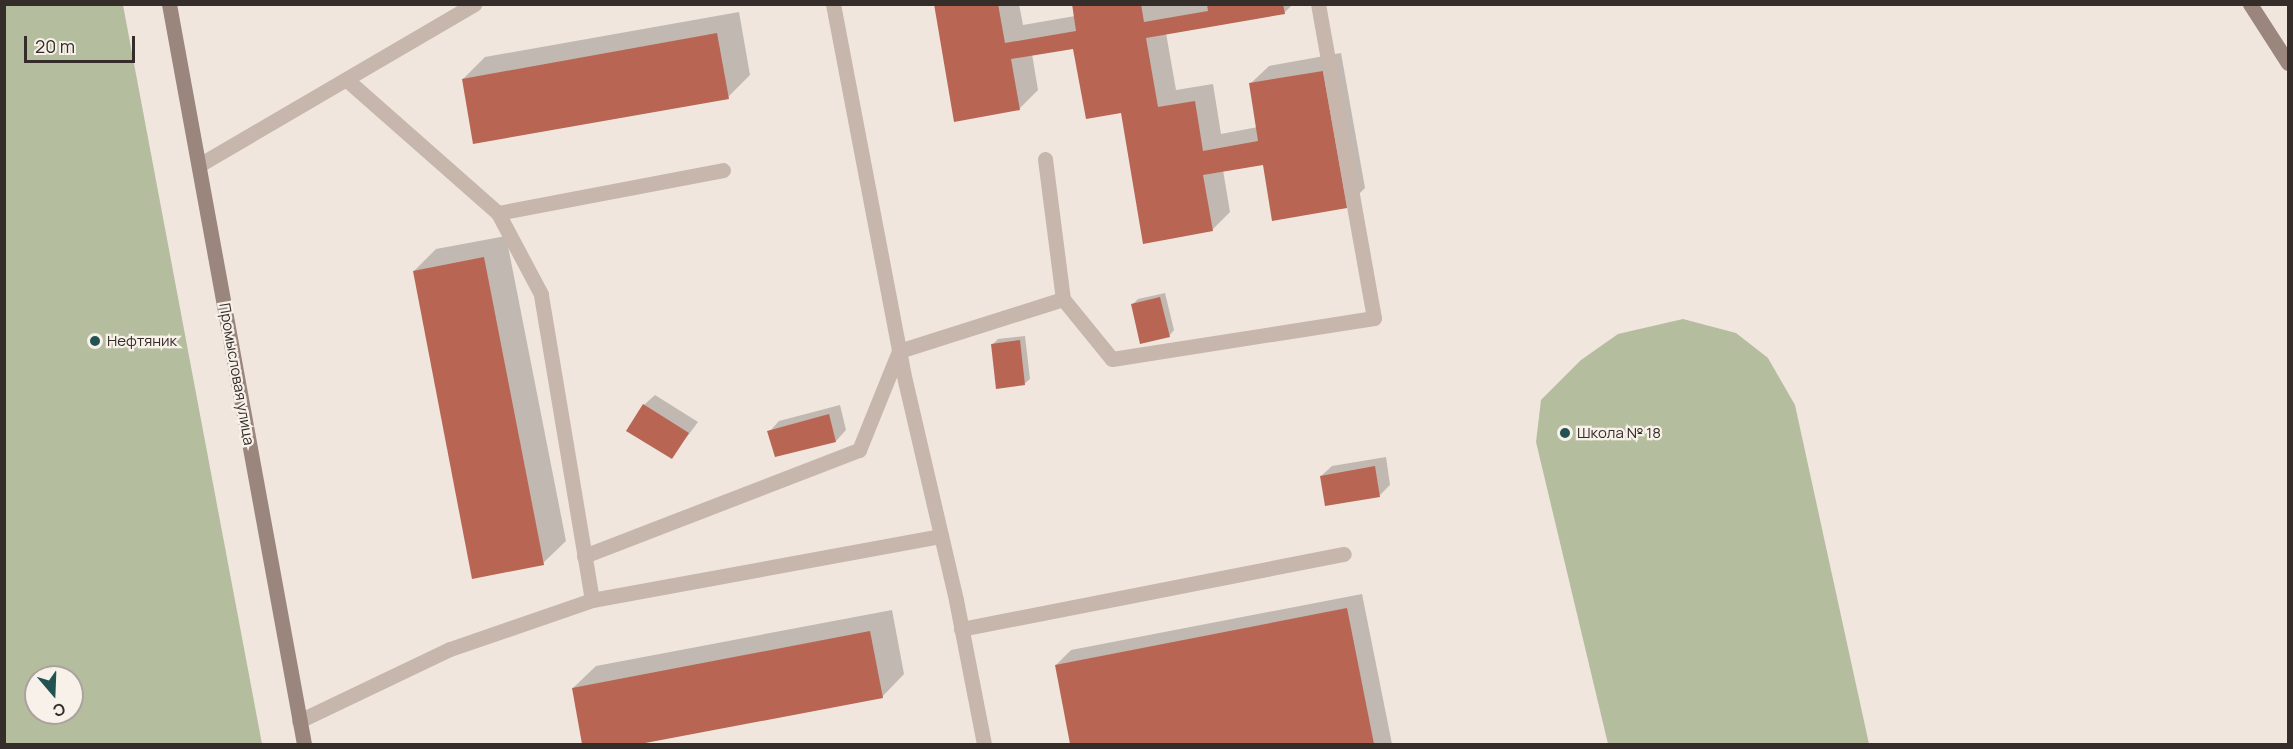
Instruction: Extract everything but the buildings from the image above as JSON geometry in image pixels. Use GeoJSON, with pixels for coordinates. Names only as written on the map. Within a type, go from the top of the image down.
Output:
{"type":"FeatureCollection","features":[{"type":"Feature","properties":{"kind":"street","name":"Промысловая улица"},"geometry":{"type":"LineString","coordinates":[[169,4],[304,744]]}},
{"type":"Feature","properties":{"kind":"street"},"geometry":{"type":"LineString","coordinates":[[2250,4],[2289,63]]}},
{"type":"Feature","properties":{"kind":"lane"},"geometry":{"type":"LineString","coordinates":[[199,165],[474,4]]}},
{"type":"Feature","properties":{"kind":"lane"},"geometry":{"type":"LineString","coordinates":[[833,4],[899,351],[961,628],[984,744]]}},
{"type":"Feature","properties":{"kind":"lane"},"geometry":{"type":"LineString","coordinates":[[1045,159],[1063,299],[1112,359],[1374,318],[1318,4]]}},
{"type":"Feature","properties":{"kind":"lane"},"geometry":{"type":"LineString","coordinates":[[347,80],[498,213],[541,294],[592,600]]}},
{"type":"Feature","properties":{"kind":"lane"},"geometry":{"type":"LineString","coordinates":[[498,213],[723,171]]}},
{"type":"Feature","properties":{"kind":"lane"},"geometry":{"type":"LineString","coordinates":[[899,351],[1063,299]]}},
{"type":"Feature","properties":{"kind":"lane"},"geometry":{"type":"LineString","coordinates":[[584,556],[859,450],[899,351]]}},
{"type":"Feature","properties":{"kind":"lane"},"geometry":{"type":"LineString","coordinates":[[299,721],[450,649],[592,600],[941,536]]}},
{"type":"Feature","properties":{"kind":"lane"},"geometry":{"type":"LineString","coordinates":[[961,628],[1344,554]]}},
{"type":"Feature","properties":{"kind":"green space","name":"Нефтяник"},"geometry":{"type":"Polygon","coordinates":[[[4,5],[123,5],[262,744],[5,744],[4,5]]]}},
{"type":"Feature","properties":{"kind":"green space"},"geometry":{"type":"Polygon","coordinates":[[[1683,319],[1736,333],[1768,358],[1795,405],[1869,744],[1608,744],[1536,442],[1541,400],[1581,360],[1618,334],[1683,319]]]}},
{"type":"Feature","properties":{"kind":"place","name":"Нефтяник"},"geometry":{"type":"Point","coordinates":[95,341]}},
{"type":"Feature","properties":{"kind":"place","name":"Школа № 18"},"geometry":{"type":"Point","coordinates":[1565,433]}}]}
